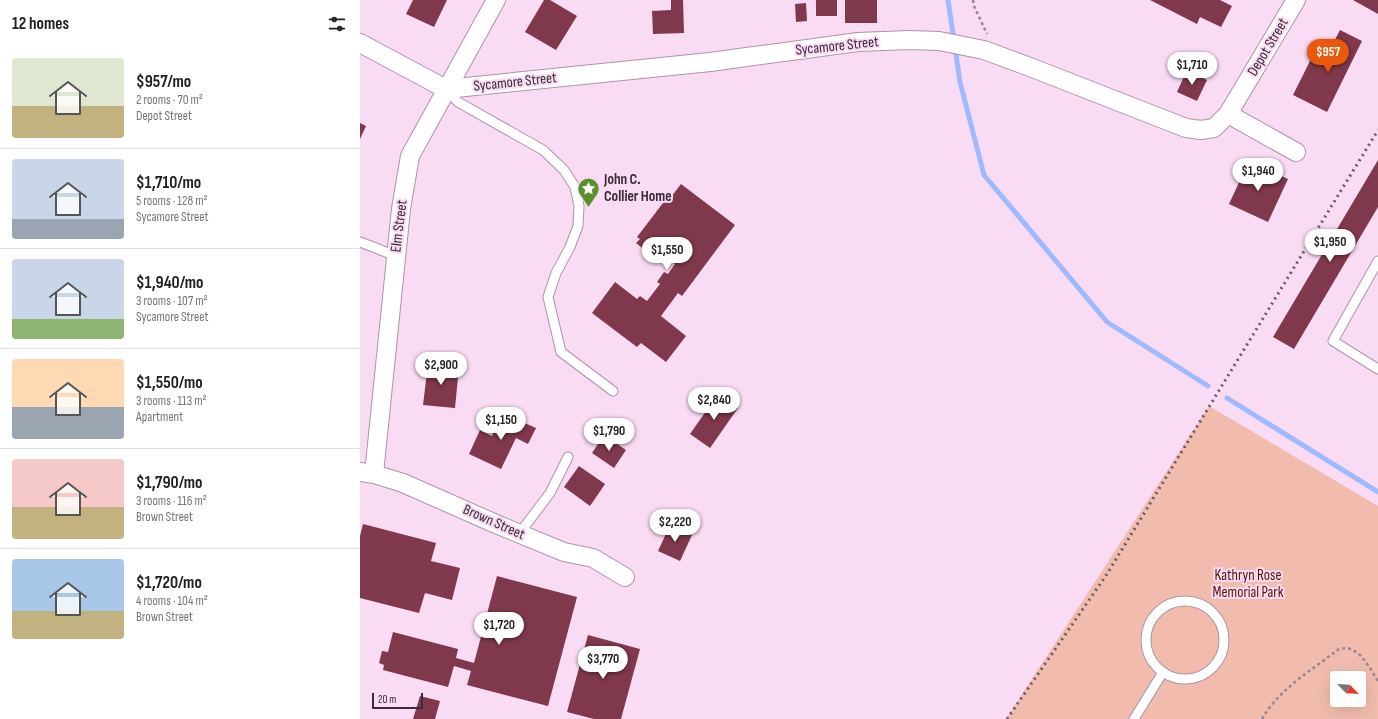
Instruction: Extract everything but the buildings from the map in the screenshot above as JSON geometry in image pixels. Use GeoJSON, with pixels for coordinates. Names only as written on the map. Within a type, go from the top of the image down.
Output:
{"type":"FeatureCollection","features":[{"type":"Feature","properties":{"kind":"street","name":"Elm Street"},"geometry":{"type":"LineString","coordinates":[[367,473],[401,209],[410,156],[496,0]]}},
{"type":"Feature","properties":{"kind":"street","name":"Depot Street"},"geometry":{"type":"LineString","coordinates":[[1228,114],[1296,0]]}},
{"type":"Feature","properties":{"kind":"street","name":"Sycamore Street"},"geometry":{"type":"LineString","coordinates":[[446,89],[710,62],[858,42],[909,40],[939,41],[984,50],[1035,68],[1186,128],[1201,130],[1214,128],[1228,114]]}},
{"type":"Feature","properties":{"kind":"street"},"geometry":{"type":"LineString","coordinates":[[360,43],[446,89]]}},
{"type":"Feature","properties":{"kind":"street"},"geometry":{"type":"LineString","coordinates":[[1228,114],[1296,152]]}},
{"type":"Feature","properties":{"kind":"street","name":"Brown Street"},"geometry":{"type":"LineString","coordinates":[[367,473],[403,483],[564,552],[593,558],[626,577]]}},
{"type":"Feature","properties":{"kind":"lane"},"geometry":{"type":"LineString","coordinates":[[446,89],[458,102],[543,150],[564,170],[575,187],[579,206],[578,226],[570,247],[556,273],[548,297],[561,352],[613,391]]}},
{"type":"Feature","properties":{"kind":"lane"},"geometry":{"type":"LineString","coordinates":[[360,242],[396,256]]}},
{"type":"Feature","properties":{"kind":"lane"},"geometry":{"type":"LineString","coordinates":[[1378,261],[1333,341],[1378,369]]}},
{"type":"Feature","properties":{"kind":"lane"},"geometry":{"type":"LineString","coordinates":[[519,534],[550,493],[568,457]]}},
{"type":"Feature","properties":{"kind":"lane"},"geometry":{"type":"LineString","coordinates":[[1186,600],[1199,602],[1211,609],[1220,620],[1224,633],[1224,645],[1221,657],[1214,667],[1204,675],[1192,678],[1180,679],[1163,672],[1150,658],[1146,646],[1146,633],[1151,620],[1160,609],[1172,602],[1186,600]]}},
{"type":"Feature","properties":{"kind":"lane"},"geometry":{"type":"LineString","coordinates":[[1134,719],[1163,672]]}},
{"type":"Feature","properties":{"kind":"path"},"geometry":{"type":"LineString","coordinates":[[973,0],[974,6],[987,31],[988,38],[984,50]]}},
{"type":"Feature","properties":{"kind":"path"},"geometry":{"type":"LineString","coordinates":[[1262,719],[1269,707],[1290,686],[1338,650],[1345,648],[1352,649],[1359,653],[1378,681]]}},
{"type":"Feature","properties":{"kind":"green space","name":"Kathryn Rose Memorial Park"},"geometry":{"type":"Polygon","coordinates":[[[1209,406],[1378,506],[1378,719],[1006,719],[1209,406]]]}},
{"type":"Feature","properties":{"kind":"waterway"},"geometry":{"type":"LineString","coordinates":[[948,0],[954,41]]}},
{"type":"Feature","properties":{"kind":"waterway"},"geometry":{"type":"LineString","coordinates":[[955,48],[960,82],[984,175],[1107,322],[1208,386]]}},
{"type":"Feature","properties":{"kind":"waterway"},"geometry":{"type":"LineString","coordinates":[[1227,398],[1378,492]]}},
{"type":"Feature","properties":{"kind":"railway"},"geometry":{"type":"LineString","coordinates":[[1007,719],[1107,574],[1378,130]]}},
{"type":"Feature","properties":{"kind":"place","name":"John C. Collier Home"},"geometry":{"type":"Point","coordinates":[589,208]}}]}
